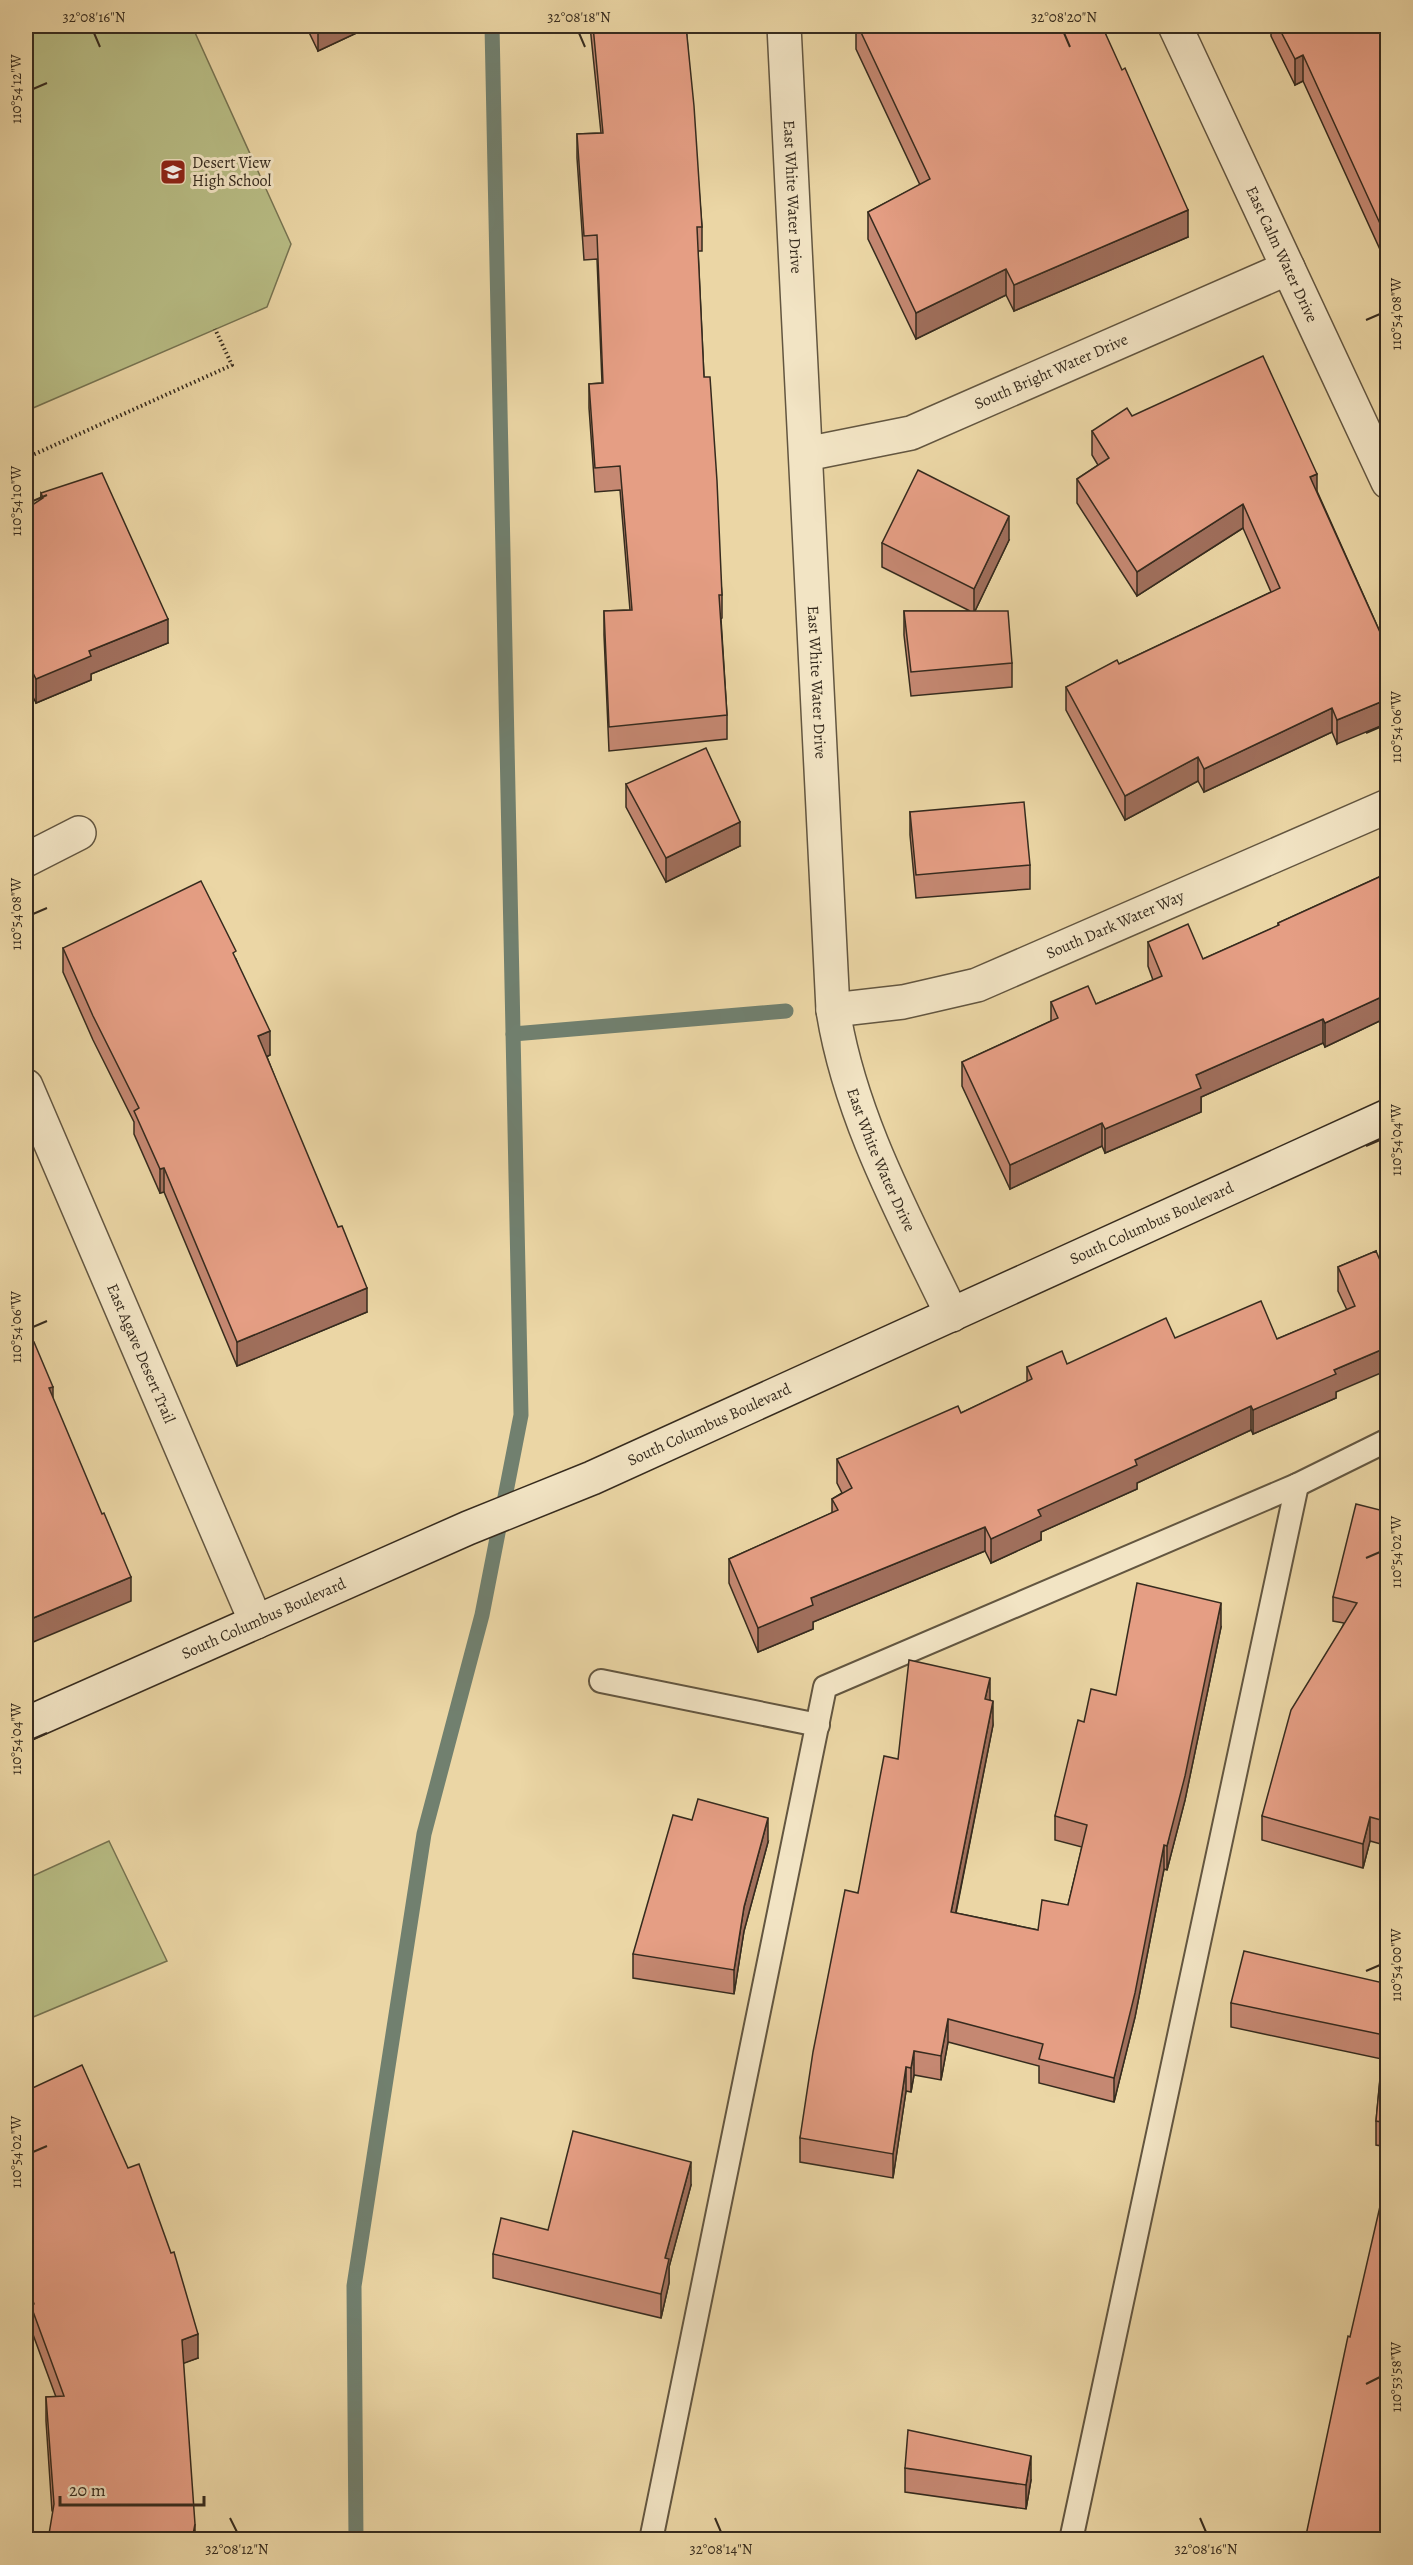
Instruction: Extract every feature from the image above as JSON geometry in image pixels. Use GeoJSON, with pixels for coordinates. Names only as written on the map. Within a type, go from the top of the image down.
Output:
{"type":"FeatureCollection","features":[{"type":"Feature","properties":{"kind":"street","name":"East White Water Drive"},"geometry":{"type":"LineString","coordinates":[[784,26],[833,1010],[838,1046],[866,1131],[952,1315]]}},
{"type":"Feature","properties":{"kind":"street","name":"East Calm Water Drive"},"geometry":{"type":"LineString","coordinates":[[1175,26],[1388,482]]}},
{"type":"Feature","properties":{"kind":"street","name":"South Bright Water Drive"},"geometry":{"type":"LineString","coordinates":[[806,454],[911,433],[1288,268]]}},
{"type":"Feature","properties":{"kind":"street","name":"South Dark Water Way"},"geometry":{"type":"LineString","coordinates":[[833,1010],[903,1002],[977,986],[1388,806]]}},
{"type":"Feature","properties":{"kind":"street"},"geometry":{"type":"LineString","coordinates":[[26,860],[79,833]]}},
{"type":"Feature","properties":{"kind":"street","name":"East Agave Desert Trail"},"geometry":{"type":"LineString","coordinates":[[26,1086],[256,1622]]}},
{"type":"Feature","properties":{"kind":"street","name":"South Columbus Boulevard"},"geometry":{"type":"LineString","coordinates":[[26,1724],[468,1528],[592,1478],[1388,1116]]}},
{"type":"Feature","properties":{"kind":"lane"},"geometry":{"type":"LineString","coordinates":[[651,2540],[825,1687],[1297,1485],[1388,1440]]}},
{"type":"Feature","properties":{"kind":"lane"},"geometry":{"type":"LineString","coordinates":[[1071,2540],[1297,1485]]}},
{"type":"Feature","properties":{"kind":"lane"},"geometry":{"type":"LineString","coordinates":[[601,1680],[818,1725]]}},
{"type":"Feature","properties":{"kind":"path"},"geometry":{"type":"LineString","coordinates":[[26,458],[232,365],[215,329]]}},
{"type":"Feature","properties":{"kind":"green space","name":"Desert View High School"},"geometry":{"type":"Polygon","coordinates":[[[26,26],[192,26],[291,244],[267,307],[26,411],[26,26]]]}},
{"type":"Feature","properties":{"kind":"green space"},"geometry":{"type":"Polygon","coordinates":[[[109,1841],[167,1961],[26,2020],[26,1879],[109,1841]]]}},
{"type":"Feature","properties":{"kind":"building"},"geometry":{"type":"Polygon","coordinates":[[[593,26],[686,26],[702,227],[697,227],[704,377],[710,377],[722,595],[719,595],[727,715],[609,727],[604,611],[632,610],[620,466],[595,468],[589,384],[603,383],[597,235],[584,236],[577,134],[603,133],[593,26]]]}},
{"type":"Feature","properties":{"kind":"building"},"geometry":{"type":"Polygon","coordinates":[[[858,26],[1102,26],[1122,70],[1125,68],[1188,210],[1014,285],[1006,269],[916,313],[868,212],[930,179],[858,26]]]}},
{"type":"Feature","properties":{"kind":"building"},"geometry":{"type":"Polygon","coordinates":[[[1278,26],[1388,26],[1388,241],[1303,55],[1295,59],[1278,26]]]}},
{"type":"Feature","properties":{"kind":"building"},"geometry":{"type":"Polygon","coordinates":[[[1263,356],[1317,474],[1310,477],[1388,650],[1388,699],[1337,720],[1332,708],[1204,769],[1198,757],[1125,796],[1066,687],[1117,660],[1119,664],[1280,588],[1243,504],[1137,572],[1077,479],[1109,458],[1092,431],[1127,408],[1132,416],[1263,356]]]}},
{"type":"Feature","properties":{"kind":"building"},"geometry":{"type":"Polygon","coordinates":[[[918,470],[1009,516],[974,589],[882,543],[918,470]]]}},
{"type":"Feature","properties":{"kind":"building"},"geometry":{"type":"Polygon","coordinates":[[[102,473],[168,619],[89,651],[91,656],[36,679],[28,663],[26,664],[26,509],[43,498],[41,493],[102,473]]]}},
{"type":"Feature","properties":{"kind":"building"},"geometry":{"type":"Polygon","coordinates":[[[904,611],[1008,611],[1012,663],[911,672],[904,611]]]}},
{"type":"Feature","properties":{"kind":"building"},"geometry":{"type":"Polygon","coordinates":[[[706,748],[740,822],[666,858],[626,784],[706,748]]]}},
{"type":"Feature","properties":{"kind":"building"},"geometry":{"type":"Polygon","coordinates":[[[1024,802],[1030,865],[916,875],[910,812],[1024,802]]]}},
{"type":"Feature","properties":{"kind":"building"},"geometry":{"type":"Polygon","coordinates":[[[1388,873],[1388,994],[1325,1023],[1323,1019],[1196,1075],[1201,1088],[1105,1129],[1102,1123],[1010,1165],[962,1062],[1058,1018],[1051,1002],[1088,986],[1096,1004],[1162,976],[1148,942],[1188,924],[1203,959],[1388,873]]]}},
{"type":"Feature","properties":{"kind":"building"},"geometry":{"type":"Polygon","coordinates":[[[201,881],[236,951],[233,953],[270,1031],[258,1036],[338,1227],[342,1226],[367,1288],[237,1342],[164,1168],[160,1169],[134,1111],[139,1108],[93,1016],[63,948],[201,881]]]}},
{"type":"Feature","properties":{"kind":"building"},"geometry":{"type":"Polygon","coordinates":[[[1376,1251],[1385,1272],[1388,1270],[1388,1347],[1334,1370],[1336,1374],[1253,1410],[1251,1406],[1135,1460],[1137,1465],[1038,1510],[1041,1516],[991,1539],[985,1527],[811,1598],[813,1605],[758,1628],[729,1559],[838,1510],[832,1499],[852,1488],[837,1459],[958,1406],[961,1413],[1032,1379],[1027,1367],[1062,1351],[1067,1364],[1166,1318],[1175,1338],[1261,1301],[1277,1339],[1355,1306],[1338,1267],[1376,1251]]]}},
{"type":"Feature","properties":{"kind":"building"},"geometry":{"type":"Polygon","coordinates":[[[34,1342],[53,1387],[49,1388],[131,1577],[26,1621],[26,1346],[34,1342]]]}},
{"type":"Feature","properties":{"kind":"building"},"geometry":{"type":"Polygon","coordinates":[[[1356,1504],[1388,1512],[1388,1822],[1370,1817],[1363,1844],[1262,1816],[1291,1710],[1357,1603],[1333,1597],[1356,1504]]]}},
{"type":"Feature","properties":{"kind":"building"},"geometry":{"type":"Polygon","coordinates":[[[1137,1583],[1221,1603],[1185,1776],[1167,1846],[1164,1845],[1135,1993],[1114,2078],[1039,2059],[1043,2044],[948,2019],[941,2056],[914,2051],[911,2068],[906,2067],[893,2154],[800,2138],[813,2052],[845,1890],[858,1893],[884,1756],[898,1759],[909,1660],[990,1678],[985,1699],[993,1701],[951,1912],[1038,1930],[1042,1900],[1068,1905],[1087,1825],[1055,1816],[1078,1720],[1084,1722],[1091,1689],[1116,1695],[1137,1583]]]}},
{"type":"Feature","properties":{"kind":"building"},"geometry":{"type":"Polygon","coordinates":[[[698,1799],[768,1818],[744,1907],[734,1970],[633,1954],[673,1815],[692,1820],[698,1799]]]}},
{"type":"Feature","properties":{"kind":"building"},"geometry":{"type":"Polygon","coordinates":[[[1244,1951],[1388,1984],[1388,2123],[1376,2121],[1384,2035],[1231,2003],[1244,1951]]]}},
{"type":"Feature","properties":{"kind":"building"},"geometry":{"type":"Polygon","coordinates":[[[82,2065],[128,2168],[139,2164],[171,2253],[174,2252],[198,2334],[182,2340],[195,2524],[192,2540],[48,2540],[54,2504],[46,2397],[64,2396],[31,2306],[34,2304],[26,2280],[26,2091],[82,2065]]]}},
{"type":"Feature","properties":{"kind":"building"},"geometry":{"type":"Polygon","coordinates":[[[573,2131],[691,2162],[665,2258],[669,2259],[661,2294],[493,2254],[501,2218],[548,2230],[573,2131]]]}},
{"type":"Feature","properties":{"kind":"building"},"geometry":{"type":"Polygon","coordinates":[[[1381,2202],[1388,2204],[1388,2540],[1305,2540],[1348,2336],[1350,2337],[1381,2202]]]}},
{"type":"Feature","properties":{"kind":"building"},"geometry":{"type":"Polygon","coordinates":[[[908,2430],[1031,2456],[1026,2485],[905,2468],[908,2430]]]}},
{"type":"Feature","properties":{"kind":"building"},"geometry":{"type":"Polygon","coordinates":[[[869,2532],[899,2540],[868,2540],[869,2532]]]}},
{"type":"Feature","properties":{"kind":"waterway"},"geometry":{"type":"LineString","coordinates":[[356,2540],[354,2286],[424,1834],[482,1615],[521,1415],[492,26]]}},
{"type":"Feature","properties":{"kind":"waterway"},"geometry":{"type":"LineString","coordinates":[[513,1034],[786,1011]]}},
{"type":"Feature","properties":{"kind":"place","name":"Desert View High School"},"geometry":{"type":"Point","coordinates":[173,172]}}]}
